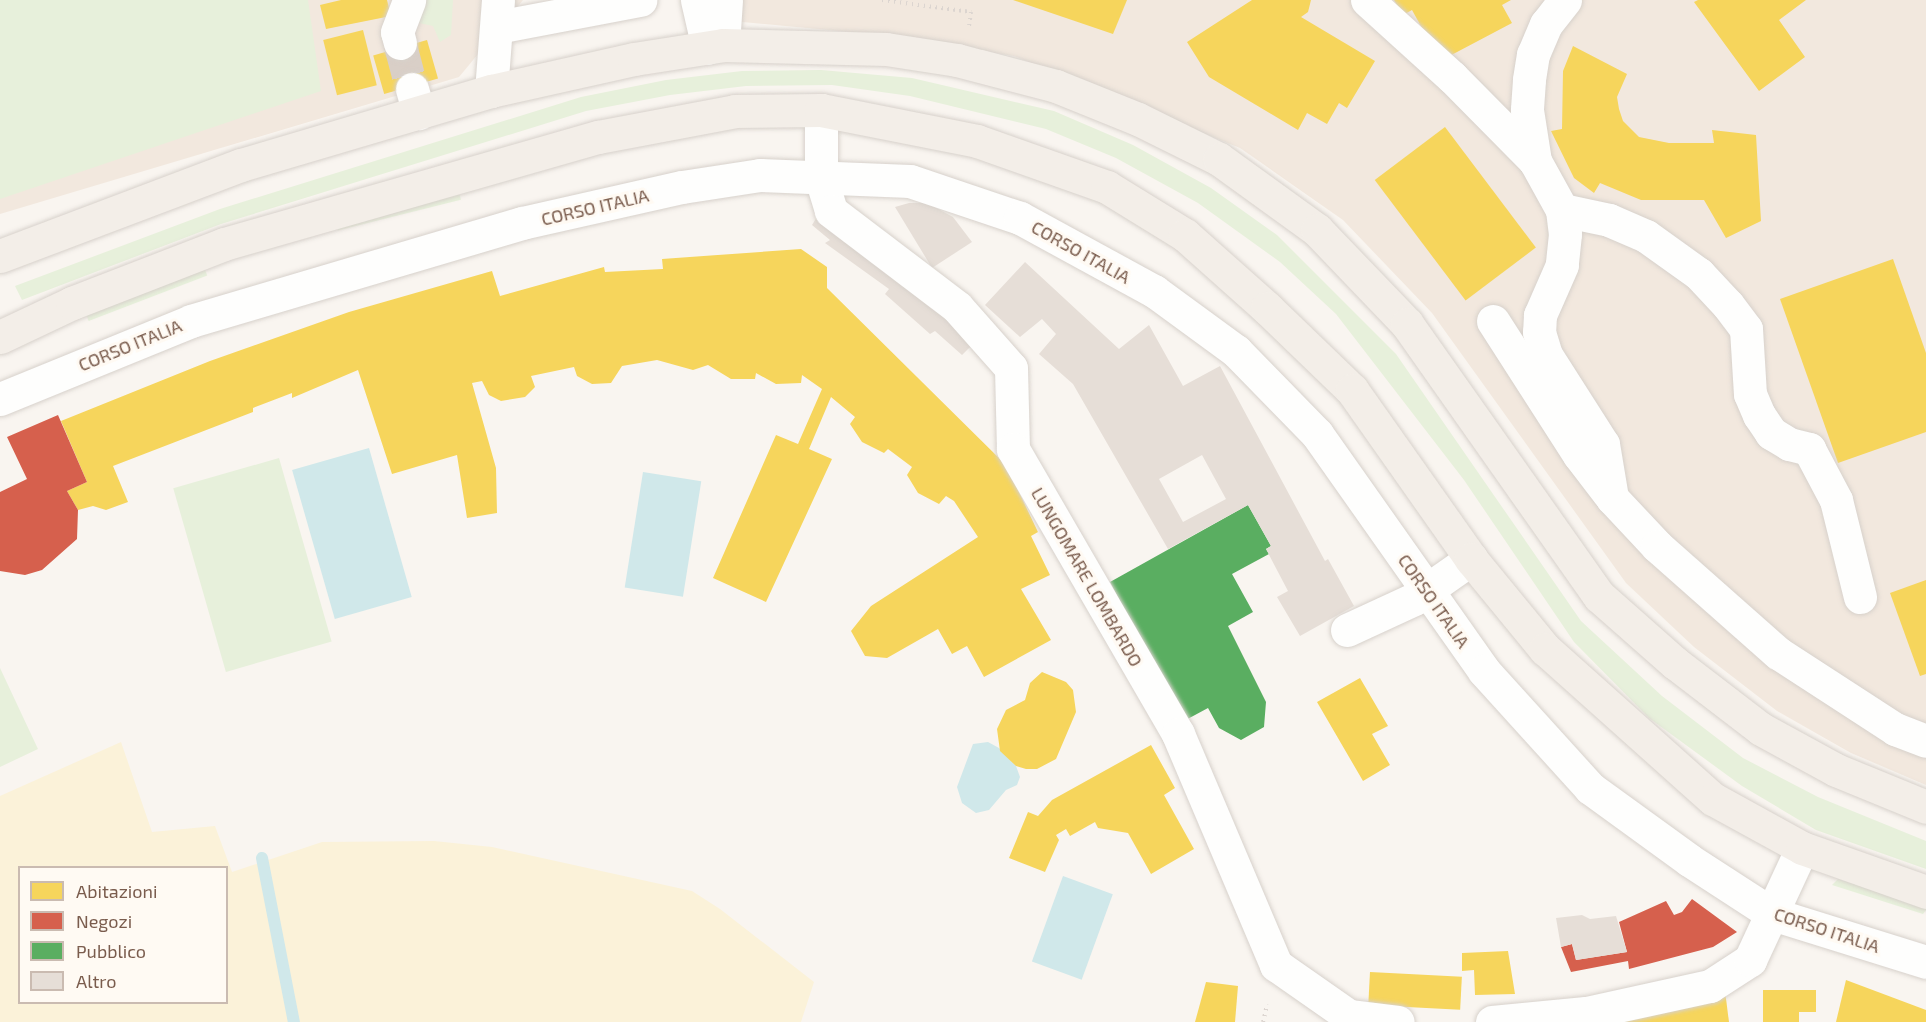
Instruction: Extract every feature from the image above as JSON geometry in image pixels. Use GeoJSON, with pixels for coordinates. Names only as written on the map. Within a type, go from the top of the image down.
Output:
{"type":"FeatureCollection","features":[{"type":"Feature","properties":{"kind":"main road"},"geometry":{"type":"LineString","coordinates":[[0,256],[416,101],[491,91],[634,59],[715,47],[886,49],[957,60],[1056,86],[1138,119],[1219,159],[1317,230],[1407,324],[1599,596],[1675,663],[1761,729],[1836,770],[1926,807]]}},
{"type":"Feature","properties":{"kind":"main road"},"geometry":{"type":"LineString","coordinates":[[0,337],[72,303],[224,244],[598,136],[735,111],[821,110],[966,139],[1039,160],[1107,187],[1185,236],[1352,390],[1471,559],[1545,650],[1623,723],[1713,799],[1802,848],[1926,892]]}},
{"type":"Feature","properties":{"kind":"street"},"geometry":{"type":"LineString","coordinates":[[400,43],[397,32],[409,0]]}},
{"type":"Feature","properties":{"kind":"street"},"geometry":{"type":"LineString","coordinates":[[491,91],[498,13],[640,0]]}},
{"type":"Feature","properties":{"kind":"street"},"geometry":{"type":"LineString","coordinates":[[697,0],[715,47]]}},
{"type":"Feature","properties":{"kind":"street"},"geometry":{"type":"LineString","coordinates":[[715,47],[726,0]]}},
{"type":"Feature","properties":{"kind":"street"},"geometry":{"type":"LineString","coordinates":[[1367,0],[1452,77],[1535,161],[1562,210],[1565,252],[1540,315],[1541,343],[1603,444],[1612,498]]}},
{"type":"Feature","properties":{"kind":"street"},"geometry":{"type":"LineString","coordinates":[[1535,161],[1527,110],[1533,54],[1546,24],[1565,0]]}},
{"type":"Feature","properties":{"kind":"street","name":"LUNGOMARE LOMBARDO"},"geometry":{"type":"LineString","coordinates":[[821,110],[821,178],[831,211],[957,307],[1011,369],[1013,450],[1178,734],[1276,965],[1348,1016],[1398,1022]]}},
{"type":"Feature","properties":{"kind":"street","name":"CORSO ITALIA"},"geometry":{"type":"LineString","coordinates":[[0,399],[191,321],[522,223],[682,187],[760,175],[910,181],[1020,218],[1154,291],[1236,351],[1317,434],[1484,671],[1590,788],[1689,860],[1772,914],[1926,962]]}},
{"type":"Feature","properties":{"kind":"street"},"geometry":{"type":"LineString","coordinates":[[1562,210],[1609,220],[1646,236],[1699,274],[1728,305],[1746,329],[1749,394],[1759,415],[1771,433],[1789,444],[1809,449],[1836,500],[1860,597]]}},
{"type":"Feature","properties":{"kind":"street"},"geometry":{"type":"LineString","coordinates":[[1493,321],[1579,455],[1612,498],[1657,546],[1778,653],[1895,729],[1926,741]]}},
{"type":"Feature","properties":{"kind":"street"},"geometry":{"type":"LineString","coordinates":[[1347,630],[1414,599],[1471,559]]}},
{"type":"Feature","properties":{"kind":"street"},"geometry":{"type":"LineString","coordinates":[[1492,1022],[1586,1013],[1710,986],[1750,960],[1802,848]]}},
{"type":"Feature","properties":{"kind":"path"},"geometry":{"type":"LineString","coordinates":[[882,0],[971,12],[968,31]]}},
{"type":"Feature","properties":{"kind":"shaded area"},"geometry":{"type":"Polygon","coordinates":[[[0,0],[523,0],[459,77],[0,214],[0,0]]]}},
{"type":"Feature","properties":{"kind":"shaded area"},"geometry":{"type":"Polygon","coordinates":[[[719,0],[1926,0],[1926,785],[1851,753],[1777,711],[1694,647],[1626,583],[1432,313],[1343,220],[1240,148],[1014,56],[892,36],[721,20],[719,0]]]}},
{"type":"Feature","properties":{"kind":"green space"},"geometry":{"type":"Polygon","coordinates":[[[0,0],[308,0],[321,91],[0,199],[0,0]]]}},
{"type":"Feature","properties":{"kind":"green space"},"geometry":{"type":"Polygon","coordinates":[[[396,0],[453,0],[451,35],[440,42],[433,26],[401,19],[396,0]]]}},
{"type":"Feature","properties":{"kind":"green space"},"geometry":{"type":"Polygon","coordinates":[[[821,70],[912,78],[1054,111],[1133,145],[1211,188],[1277,235],[1396,354],[1581,621],[1662,696],[1743,758],[1818,797],[1926,841],[1926,869],[1816,830],[1742,786],[1649,718],[1574,642],[1464,480],[1336,314],[1280,262],[1198,203],[1116,158],[1046,129],[910,96],[832,85],[746,86],[670,95],[586,111],[221,224],[22,300],[15,286],[220,209],[581,97],[666,80],[742,71],[821,70]]]}},
{"type":"Feature","properties":{"kind":"green space"},"geometry":{"type":"Polygon","coordinates":[[[459,192],[461,200],[338,230],[336,223],[459,192]]]}},
{"type":"Feature","properties":{"kind":"green space"},"geometry":{"type":"Polygon","coordinates":[[[204,267],[207,275],[89,321],[85,313],[204,267]]]}},
{"type":"Feature","properties":{"kind":"green space"},"geometry":{"type":"Polygon","coordinates":[[[279,458],[332,642],[226,672],[173,488],[279,458]]]}},
{"type":"Feature","properties":{"kind":"green space"},"geometry":{"type":"Polygon","coordinates":[[[0,668],[38,749],[0,767],[0,668]]]}},
{"type":"Feature","properties":{"kind":"green space"},"geometry":{"type":"Polygon","coordinates":[[[1838,879],[1926,906],[1926,910],[1923,914],[1832,885],[1838,879]]]}},
{"type":"Feature","properties":{"kind":"sand"},"geometry":{"type":"Polygon","coordinates":[[[121,742],[152,832],[215,826],[232,872],[322,842],[434,841],[492,847],[692,891],[720,909],[814,982],[801,1022],[0,1022],[0,796],[121,742]]]}},
{"type":"Feature","properties":{"kind":"water"},"geometry":{"type":"Polygon","coordinates":[[[369,448],[412,597],[335,619],[292,470],[369,448]]]}},
{"type":"Feature","properties":{"kind":"water"},"geometry":{"type":"Polygon","coordinates":[[[643,472],[701,481],[683,597],[625,588],[643,472]]]}},
{"type":"Feature","properties":{"kind":"water"},"geometry":{"type":"Polygon","coordinates":[[[988,742],[999,748],[1016,766],[1020,777],[1017,785],[1006,790],[989,810],[976,813],[962,803],[957,787],[973,744],[988,742]]]}},
{"type":"Feature","properties":{"kind":"water"},"geometry":{"type":"Polygon","coordinates":[[[1063,876],[1113,894],[1082,980],[1032,962],[1063,876]]]}},
{"type":"Feature","properties":{"kind":"building: Abitazioni"},"geometry":{"type":"Polygon","coordinates":[[[341,0],[387,0],[391,16],[326,29],[320,5],[341,0]]]}},
{"type":"Feature","properties":{"kind":"building: Abitazioni"},"geometry":{"type":"Polygon","coordinates":[[[1013,0],[1127,0],[1113,34],[1013,0]]]}},
{"type":"Feature","properties":{"kind":"building: Abitazioni"},"geometry":{"type":"Polygon","coordinates":[[[1252,0],[1311,0],[1308,12],[1301,17],[1375,61],[1347,108],[1339,103],[1327,124],[1307,113],[1298,130],[1209,77],[1187,42],[1252,0]]]}},
{"type":"Feature","properties":{"kind":"building: Abitazioni"},"geometry":{"type":"Polygon","coordinates":[[[1394,0],[1511,0],[1502,5],[1512,23],[1440,61],[1412,10],[1403,15],[1394,0]]]}},
{"type":"Feature","properties":{"kind":"building: Abitazioni"},"geometry":{"type":"Polygon","coordinates":[[[1698,0],[1806,0],[1779,20],[1805,57],[1759,91],[1694,2],[1698,0]]]}},
{"type":"Feature","properties":{"kind":"building: Abitazioni"},"geometry":{"type":"Polygon","coordinates":[[[363,30],[377,85],[337,95],[323,40],[363,30]]]}},
{"type":"Feature","properties":{"kind":"building: Abitazioni"},"geometry":{"type":"Polygon","coordinates":[[[427,40],[438,78],[384,94],[373,55],[427,40]]]}},
{"type":"Feature","properties":{"kind":"building: Abitazioni"},"geometry":{"type":"Polygon","coordinates":[[[1573,46],[1627,74],[1617,97],[1619,109],[1623,121],[1639,137],[1669,143],[1714,143],[1712,130],[1756,135],[1761,221],[1726,238],[1704,200],[1641,200],[1600,183],[1594,193],[1574,178],[1551,131],[1562,129],[1563,71],[1573,46]]]}},
{"type":"Feature","properties":{"kind":"building: Abitazioni"},"geometry":{"type":"Polygon","coordinates":[[[1445,127],[1536,248],[1466,301],[1375,180],[1445,127]]]}},
{"type":"Feature","properties":{"kind":"building: Abitazioni"},"geometry":{"type":"Polygon","coordinates":[[[801,249],[827,267],[827,288],[1006,465],[1038,532],[1031,536],[1050,575],[1021,589],[1051,640],[984,677],[967,646],[952,654],[938,629],[887,658],[865,656],[851,631],[871,606],[978,537],[954,501],[946,496],[939,504],[918,493],[907,475],[912,467],[888,449],[884,453],[862,442],[850,424],[855,417],[831,397],[809,449],[832,459],[766,602],[713,578],[776,435],[798,444],[822,389],[802,375],[801,383],[776,384],[756,373],[755,379],[731,379],[708,365],[693,370],[657,360],[622,366],[611,383],[592,384],[577,376],[574,367],[531,376],[535,387],[525,397],[501,401],[489,395],[482,381],[472,383],[496,468],[497,513],[467,518],[457,455],[392,474],[358,370],[292,398],[292,393],[253,408],[253,412],[113,466],[128,502],[106,510],[93,506],[78,510],[67,491],[87,482],[61,421],[210,361],[349,312],[492,271],[500,296],[604,267],[605,272],[663,269],[662,259],[801,249]]]}},
{"type":"Feature","properties":{"kind":"building: Abitazioni"},"geometry":{"type":"Polygon","coordinates":[[[1893,259],[1926,353],[1926,432],[1838,463],[1780,299],[1893,259]]]}},
{"type":"Feature","properties":{"kind":"building: Abitazioni"},"geometry":{"type":"Polygon","coordinates":[[[1926,580],[1926,674],[1920,676],[1890,593],[1926,580]]]}},
{"type":"Feature","properties":{"kind":"building: Abitazioni"},"geometry":{"type":"Polygon","coordinates":[[[1042,672],[1066,682],[1073,690],[1076,712],[1056,759],[1037,769],[1026,769],[1016,766],[1000,751],[997,729],[1006,710],[1025,700],[1030,683],[1042,672]]]}},
{"type":"Feature","properties":{"kind":"building: Abitazioni"},"geometry":{"type":"Polygon","coordinates":[[[1360,678],[1388,726],[1372,734],[1390,765],[1363,781],[1317,702],[1360,678]]]}},
{"type":"Feature","properties":{"kind":"building: Abitazioni"},"geometry":{"type":"Polygon","coordinates":[[[1151,745],[1175,788],[1164,795],[1194,849],[1151,874],[1128,833],[1098,828],[1095,822],[1070,836],[1066,829],[1056,835],[1059,840],[1045,872],[1009,858],[1028,812],[1038,816],[1052,800],[1151,745]]]}},
{"type":"Feature","properties":{"kind":"building: Abitazioni"},"geometry":{"type":"Polygon","coordinates":[[[1508,951],[1515,994],[1475,995],[1474,970],[1462,971],[1462,953],[1508,951]]]}},
{"type":"Feature","properties":{"kind":"building: Abitazioni"},"geometry":{"type":"Polygon","coordinates":[[[1370,972],[1462,977],[1460,1010],[1368,1005],[1370,972]]]}},
{"type":"Feature","properties":{"kind":"building: Abitazioni"},"geometry":{"type":"Polygon","coordinates":[[[1846,980],[1926,1010],[1926,1022],[1836,1022],[1846,980]]]}},
{"type":"Feature","properties":{"kind":"building: Abitazioni"},"geometry":{"type":"Polygon","coordinates":[[[1206,982],[1238,986],[1235,1022],[1195,1022],[1206,982]]]}},
{"type":"Feature","properties":{"kind":"building: Abitazioni"},"geometry":{"type":"Polygon","coordinates":[[[1763,990],[1816,990],[1816,1012],[1799,1012],[1799,1022],[1763,1022],[1763,990]]]}},
{"type":"Feature","properties":{"kind":"building: Abitazioni"},"geometry":{"type":"Polygon","coordinates":[[[1725,991],[1729,1022],[1556,1022],[1725,991]]]}},
{"type":"Feature","properties":{"kind":"building: Negozi"},"geometry":{"type":"Polygon","coordinates":[[[58,415],[87,482],[67,491],[78,510],[77,539],[42,570],[25,575],[0,571],[0,492],[27,479],[7,437],[58,415]]]}},
{"type":"Feature","properties":{"kind":"building: Negozi"},"geometry":{"type":"Polygon","coordinates":[[[1692,899],[1737,932],[1713,947],[1629,969],[1628,961],[1571,972],[1561,947],[1572,944],[1576,960],[1627,952],[1619,922],[1666,901],[1674,915],[1682,912],[1692,899]]]}},
{"type":"Feature","properties":{"kind":"building: Pubblico"},"geometry":{"type":"Polygon","coordinates":[[[1248,505],[1271,546],[1266,549],[1269,554],[1232,574],[1253,612],[1228,626],[1266,702],[1264,727],[1241,740],[1219,728],[1208,708],[1182,722],[1110,582],[1248,505]]]}},
{"type":"Feature","properties":{"kind":"building: Altro"},"geometry":{"type":"Polygon","coordinates":[[[909,203],[927,203],[953,217],[972,242],[932,268],[895,207],[909,203]]]}},
{"type":"Feature","properties":{"kind":"building: Altro"},"geometry":{"type":"Polygon","coordinates":[[[817,217],[937,310],[971,346],[962,355],[935,331],[930,334],[885,294],[889,289],[825,243],[830,240],[812,225],[817,217]]]}},
{"type":"Feature","properties":{"kind":"building: Altro"},"geometry":{"type":"Polygon","coordinates":[[[1025,262],[1119,349],[1149,325],[1183,386],[1220,366],[1325,561],[1328,559],[1354,606],[1300,636],[1277,597],[1288,591],[1266,549],[1271,546],[1248,505],[1168,549],[1073,384],[1039,354],[1056,334],[1042,319],[1020,337],[985,305],[1025,262]],[[1202,455],[1159,479],[1183,522],[1226,499],[1202,455]]]}},
{"type":"Feature","properties":{"kind":"building: Altro"},"geometry":{"type":"Polygon","coordinates":[[[1582,915],[1590,919],[1616,916],[1627,952],[1576,960],[1572,944],[1561,947],[1556,918],[1582,915]]]}},
{"type":"Feature","properties":{"kind":"waterway"},"geometry":{"type":"LineString","coordinates":[[262,858],[294,1022]]}},
{"type":"Feature","properties":{"kind":"tunnel"},"geometry":{"type":"LineString","coordinates":[[400,43],[412,89]]}}]}
